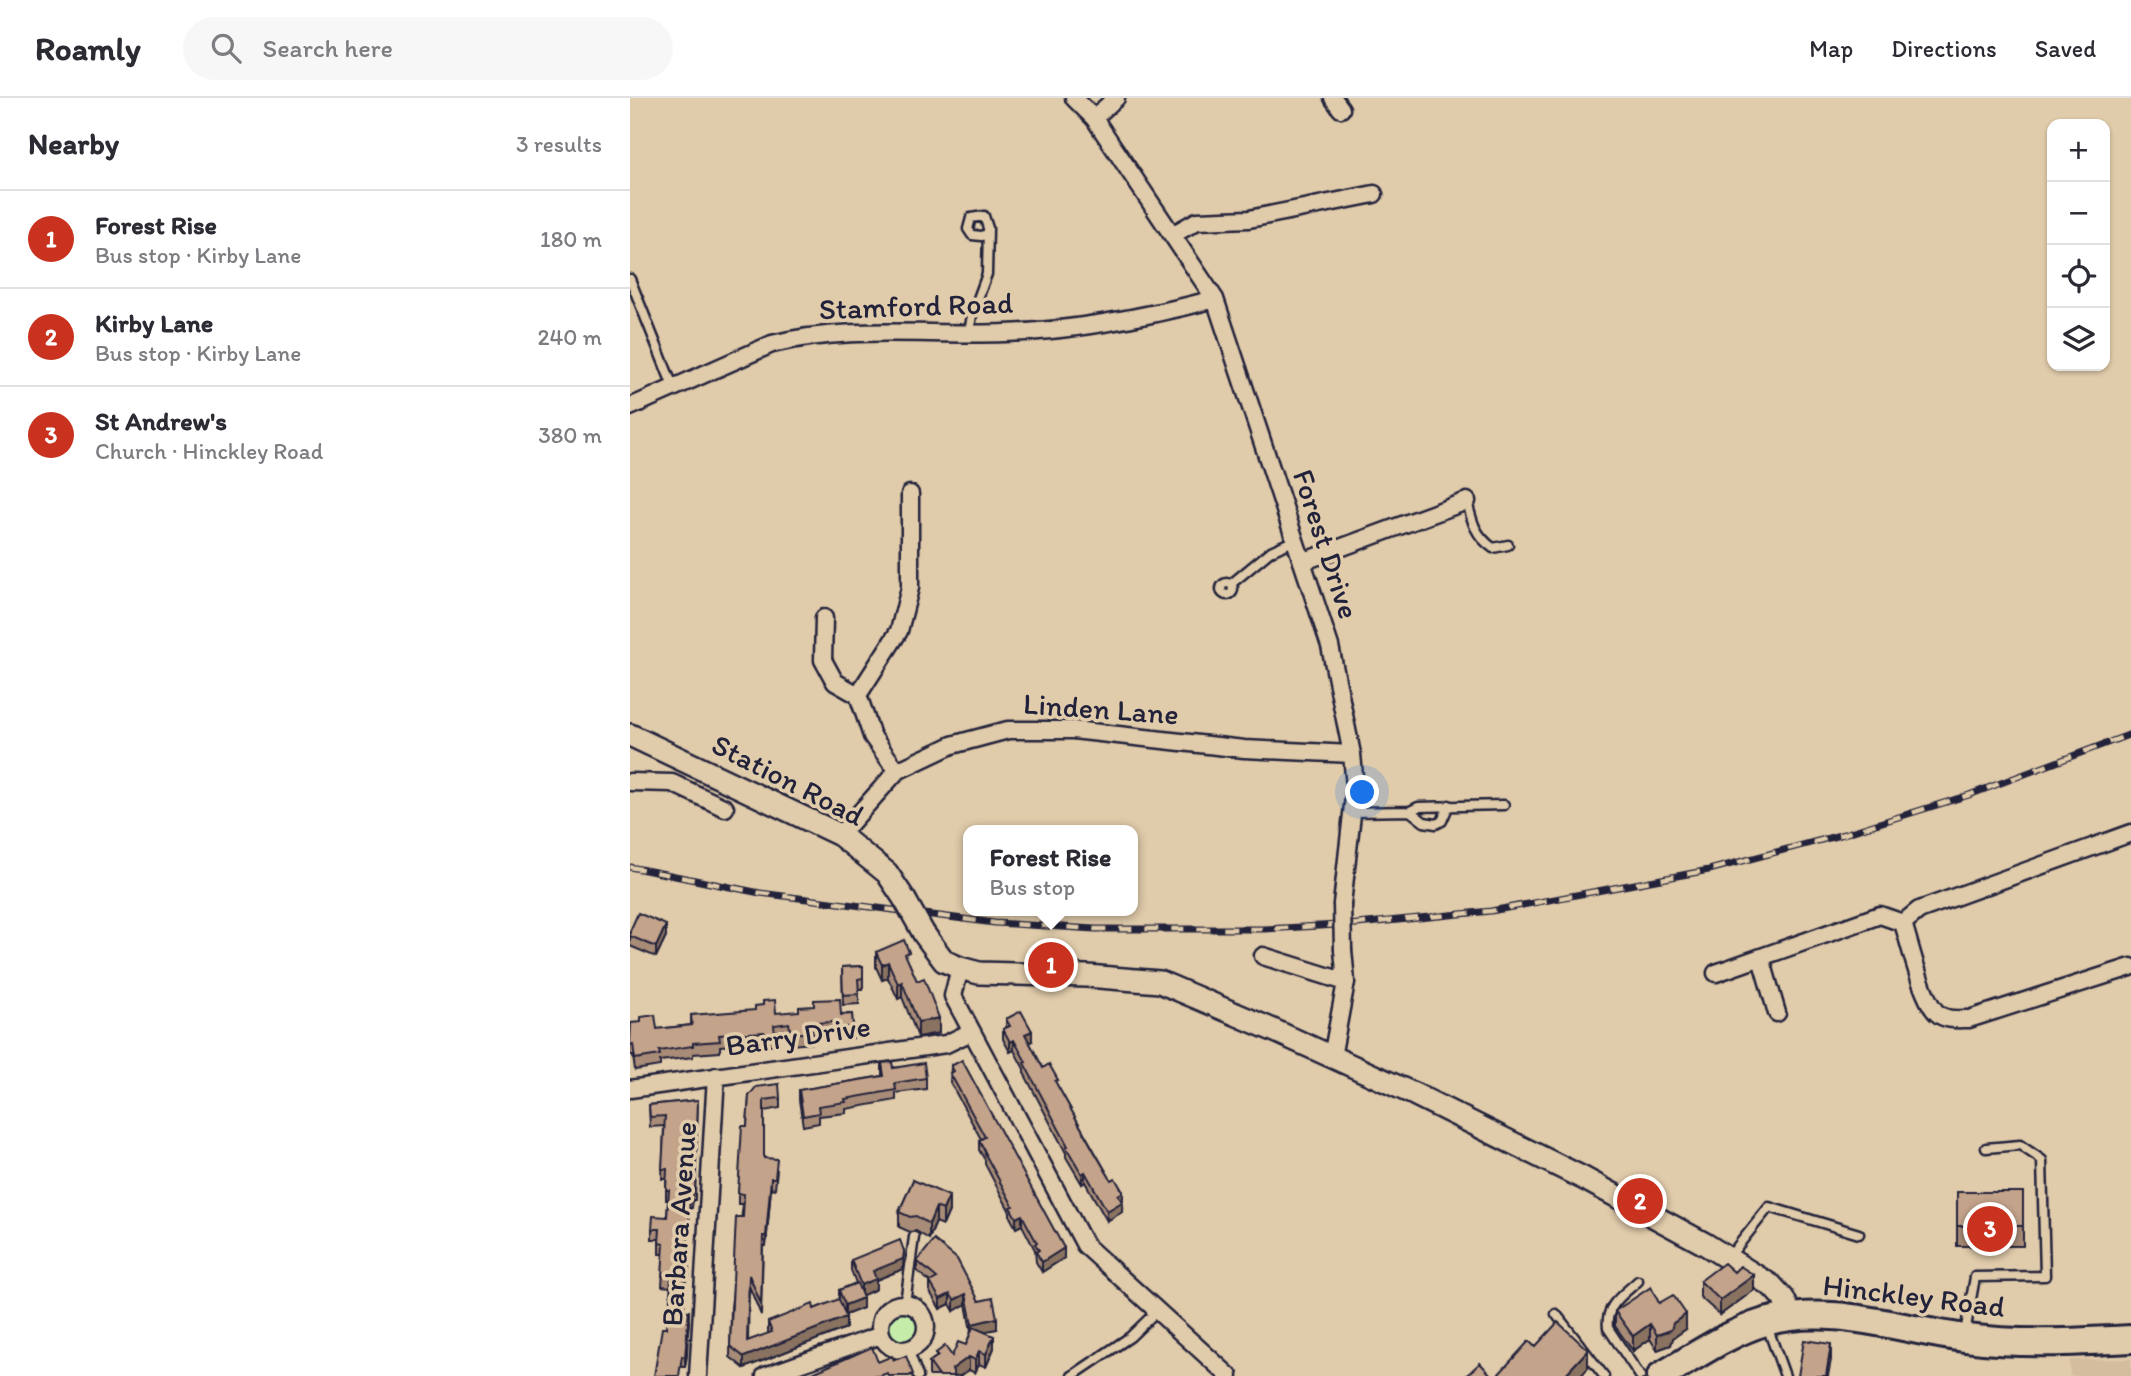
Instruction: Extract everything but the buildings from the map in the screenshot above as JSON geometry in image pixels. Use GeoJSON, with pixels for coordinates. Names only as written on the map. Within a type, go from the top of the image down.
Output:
{"type":"FeatureCollection","features":[{"type":"Feature","properties":{"kind":"main road","name":"Hinckley Road"},"geometry":{"type":"LineString","coordinates":[[1661,1376],[1737,1334],[1766,1322],[1816,1314],[1842,1316],[1964,1338],[2021,1343],[2131,1339]]}},
{"type":"Feature","properties":{"kind":"street","name":"Forest Drive"},"geometry":{"type":"LineString","coordinates":[[1074,98],[1094,118],[1215,299],[1330,646],[1352,754],[1355,787],[1342,904],[1346,982],[1332,1057]]}},
{"type":"Feature","properties":{"kind":"street"},"geometry":{"type":"LineString","coordinates":[[1094,118],[1116,98]]}},
{"type":"Feature","properties":{"kind":"street"},"geometry":{"type":"LineString","coordinates":[[1172,235],[1196,221],[1249,219],[1374,194]]}},
{"type":"Feature","properties":{"kind":"street","name":"Stamford Road"},"geometry":{"type":"LineString","coordinates":[[630,407],[772,344],[793,339],[852,333],[1007,333],[1161,313],[1215,299]]}},
{"type":"Feature","properties":{"kind":"street"},"geometry":{"type":"LineString","coordinates":[[858,695],[899,631],[910,587],[910,494]]}},
{"type":"Feature","properties":{"kind":"street"},"geometry":{"type":"LineString","coordinates":[[1302,562],[1467,501]]}},
{"type":"Feature","properties":{"kind":"street"},"geometry":{"type":"LineString","coordinates":[[824,618],[823,660],[835,682],[858,695],[872,736],[897,771]]}},
{"type":"Feature","properties":{"kind":"street","name":"Linden Lane"},"geometry":{"type":"LineString","coordinates":[[840,835],[897,771],[952,745],[1008,730],[1073,730],[1244,749],[1352,754]]}},
{"type":"Feature","properties":{"kind":"street","name":"Station Road"},"geometry":{"type":"LineString","coordinates":[[630,735],[840,835],[887,873],[944,961],[960,968]]}},
{"type":"Feature","properties":{"kind":"street"},"geometry":{"type":"LineString","coordinates":[[630,782],[672,783],[725,808]]}},
{"type":"Feature","properties":{"kind":"street"},"geometry":{"type":"LineString","coordinates":[[1903,923],[1919,910],[2131,833]]}},
{"type":"Feature","properties":{"kind":"street"},"geometry":{"type":"LineString","coordinates":[[1716,973],[1880,915],[1903,923]]}},
{"type":"Feature","properties":{"kind":"street"},"geometry":{"type":"LineString","coordinates":[[1903,923],[1927,998],[1937,1013],[1949,1019],[1969,1019],[2131,967]]}},
{"type":"Feature","properties":{"kind":"street"},"geometry":{"type":"LineString","coordinates":[[1263,956],[1346,982]]}},
{"type":"Feature","properties":{"kind":"street"},"geometry":{"type":"LineString","coordinates":[[1761,958],[1764,998],[1777,1013]]}},
{"type":"Feature","properties":{"kind":"street"},"geometry":{"type":"LineString","coordinates":[[1229,1376],[1085,1245],[953,996],[960,968],[979,973],[1087,976],[1160,982],[1332,1057],[1583,1178],[1729,1258],[1772,1286],[1783,1298],[1792,1317]]}},
{"type":"Feature","properties":{"kind":"street","name":"Barry Drive"},"geometry":{"type":"LineString","coordinates":[[630,1089],[946,1044],[971,1031]]}},
{"type":"Feature","properties":{"kind":"street","name":"Barbara Avenue"},"geometry":{"type":"LineString","coordinates":[[698,1376],[716,1076]]}},
{"type":"Feature","properties":{"kind":"street"},"geometry":{"type":"LineString","coordinates":[[905,1303],[920,1309],[927,1323],[924,1338],[919,1344],[908,1349],[898,1350],[891,1347],[881,1335],[884,1312],[897,1304],[905,1303]]}},
{"type":"Feature","properties":{"kind":"street"},"geometry":{"type":"LineString","coordinates":[[765,1376],[881,1335]]}},
{"type":"Feature","properties":{"kind":"lane"},"geometry":{"type":"LineString","coordinates":[[970,333],[972,315],[986,274],[988,234]]}},
{"type":"Feature","properties":{"kind":"lane"},"geometry":{"type":"LineString","coordinates":[[630,279],[674,388]]}},
{"type":"Feature","properties":{"kind":"lane"},"geometry":{"type":"LineString","coordinates":[[1467,501],[1473,527],[1483,541],[1493,548],[1508,545]]}},
{"type":"Feature","properties":{"kind":"lane"},"geometry":{"type":"LineString","coordinates":[[1231,584],[1271,551],[1295,540]]}},
{"type":"Feature","properties":{"kind":"lane"},"geometry":{"type":"LineString","coordinates":[[1352,811],[1410,811],[1418,807],[1504,804]]}},
{"type":"Feature","properties":{"kind":"lane"},"geometry":{"type":"LineString","coordinates":[[1410,811],[1424,821],[1436,824],[1442,821],[1449,805]]}},
{"type":"Feature","properties":{"kind":"lane"},"geometry":{"type":"LineString","coordinates":[[1964,1338],[1975,1277],[2045,1276],[2042,1160],[2020,1145],[1986,1148]]}},
{"type":"Feature","properties":{"kind":"lane"},"geometry":{"type":"LineString","coordinates":[[1729,1258],[1769,1207],[1859,1234]]}},
{"type":"Feature","properties":{"kind":"lane"},"geometry":{"type":"LineString","coordinates":[[905,1303],[914,1237]]}},
{"type":"Feature","properties":{"kind":"lane"},"geometry":{"type":"LineString","coordinates":[[1638,1281],[1611,1307],[1607,1321],[1608,1328],[1640,1376]]}},
{"type":"Feature","properties":{"kind":"lane"},"geometry":{"type":"LineString","coordinates":[[1072,1376],[1130,1337],[1158,1310]]}},
{"type":"Feature","properties":{"kind":"lane"},"geometry":{"type":"LineString","coordinates":[[1556,1314],[1604,1376]]}},
{"type":"Feature","properties":{"kind":"lane"},"geometry":{"type":"LineString","coordinates":[[1766,1322],[1785,1376]]}},
{"type":"Feature","properties":{"kind":"lane"},"geometry":{"type":"LineString","coordinates":[[908,1349],[918,1376]]}},
{"type":"Feature","properties":{"kind":"shaded area"},"geometry":{"type":"Polygon","coordinates":[[[2131,1359],[2131,1376],[2070,1376],[2070,1360],[2131,1359]]]}},
{"type":"Feature","properties":{"kind":"green space"},"geometry":{"type":"Polygon","coordinates":[[[904,1308],[916,1314],[922,1326],[916,1338],[904,1344],[892,1338],[886,1326],[892,1314],[904,1308]]]}},
{"type":"Feature","properties":{"kind":"railway"},"geometry":{"type":"LineString","coordinates":[[630,867],[760,893],[995,923],[1095,929],[1264,929],[1357,924],[1491,911],[1709,870],[1844,834],[1969,795],[2131,734]]}},
{"type":"Feature","properties":{"kind":"place","name":"Forest Rise"},"geometry":{"type":"Point","coordinates":[1051,965]}},
{"type":"Feature","properties":{"kind":"place","name":"Kirby Lane"},"geometry":{"type":"Point","coordinates":[1640,1201]}},
{"type":"Feature","properties":{"kind":"place","name":"St Andrew's"},"geometry":{"type":"Point","coordinates":[1990,1229]}}]}
